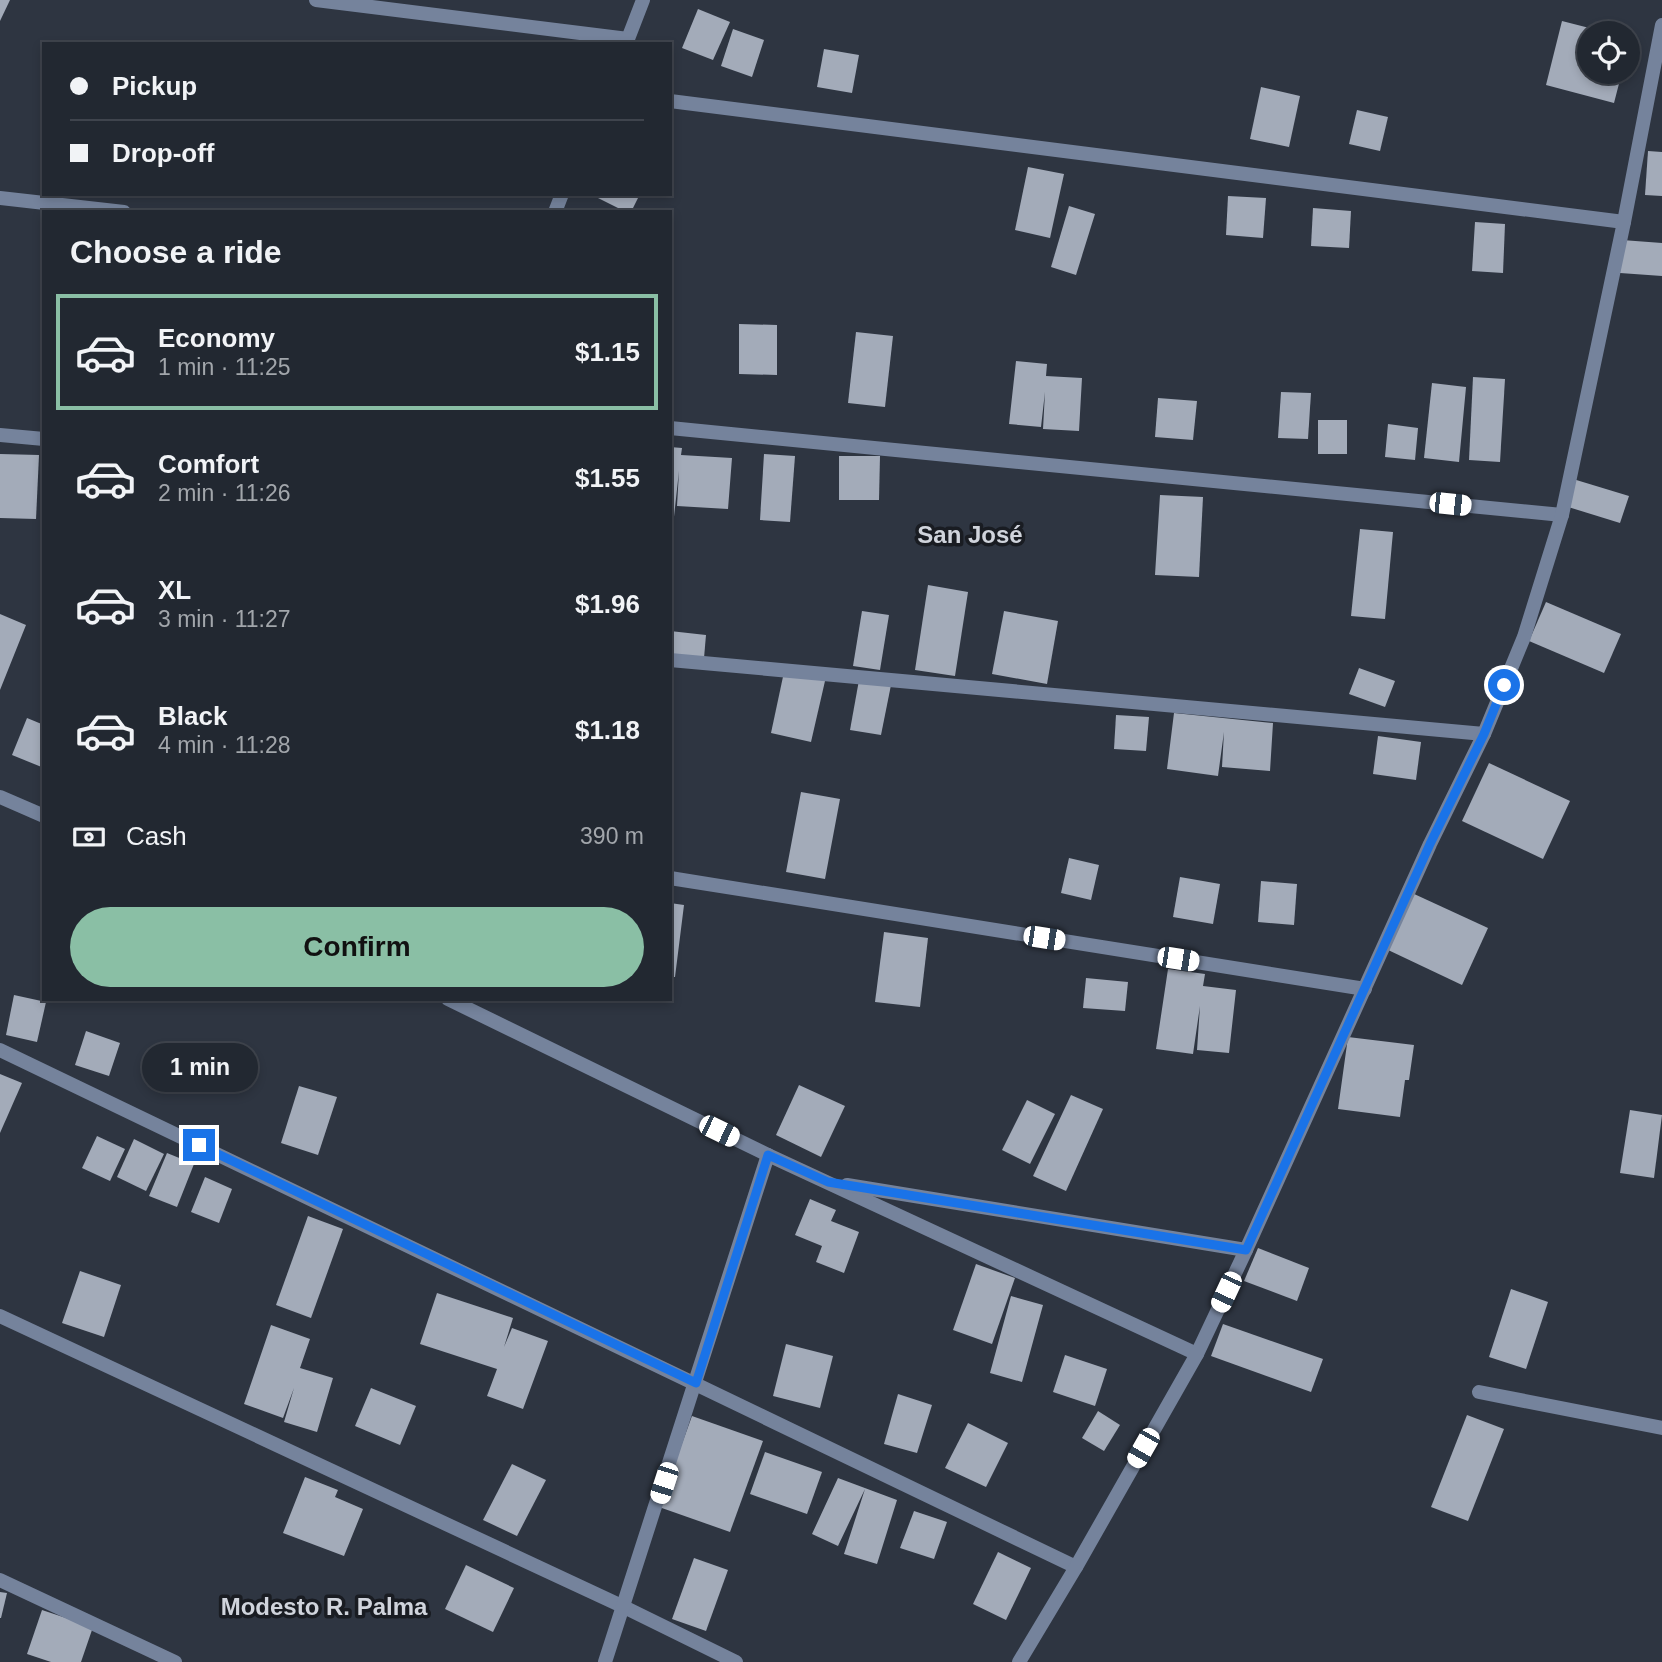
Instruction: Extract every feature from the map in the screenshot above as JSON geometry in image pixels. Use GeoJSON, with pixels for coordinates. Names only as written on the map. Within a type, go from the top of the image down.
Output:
{"type":"FeatureCollection","features":[{"type":"Feature","properties":{"kind":"street"},"geometry":{"type":"LineString","coordinates":[[316,0],[627,41],[643,0]]}},
{"type":"Feature","properties":{"kind":"street"},"geometry":{"type":"LineString","coordinates":[[1018,1662],[1076,1567],[1196,1354],[1430,844],[1484,734],[1524,637],[1562,515],[1662,26]]}},
{"type":"Feature","properties":{"kind":"street"},"geometry":{"type":"LineString","coordinates":[[672,101],[1624,222]]}},
{"type":"Feature","properties":{"kind":"street"},"geometry":{"type":"LineString","coordinates":[[0,198],[106,210]]}},
{"type":"Feature","properties":{"kind":"street"},"geometry":{"type":"LineString","coordinates":[[672,428],[1562,515]]}},
{"type":"Feature","properties":{"kind":"street"},"geometry":{"type":"LineString","coordinates":[[0,435],[42,439]]}},
{"type":"Feature","properties":{"kind":"street"},"geometry":{"type":"LineString","coordinates":[[672,660],[1484,734]]}},
{"type":"Feature","properties":{"kind":"street"},"geometry":{"type":"LineString","coordinates":[[0,797],[42,815]]}},
{"type":"Feature","properties":{"kind":"street"},"geometry":{"type":"LineString","coordinates":[[672,878],[1365,989]]}},
{"type":"Feature","properties":{"kind":"street"},"geometry":{"type":"LineString","coordinates":[[452,1001],[768,1155],[1196,1354]]}},
{"type":"Feature","properties":{"kind":"street"},"geometry":{"type":"LineString","coordinates":[[0,1050],[1076,1567]]}},
{"type":"Feature","properties":{"kind":"street"},"geometry":{"type":"LineString","coordinates":[[605,1662],[768,1155]]}},
{"type":"Feature","properties":{"kind":"street"},"geometry":{"type":"LineString","coordinates":[[828,1182],[1246,1250]]}},
{"type":"Feature","properties":{"kind":"street"},"geometry":{"type":"LineString","coordinates":[[0,1316],[624,1607],[736,1662]]}},
{"type":"Feature","properties":{"kind":"street"},"geometry":{"type":"LineString","coordinates":[[1479,1392],[1662,1428]]}},
{"type":"Feature","properties":{"kind":"street"},"geometry":{"type":"LineString","coordinates":[[0,1580],[175,1662]]}},
{"type":"Feature","properties":{"kind":"building"},"geometry":{"type":"Polygon","coordinates":[[[0,0],[10,0],[0,21],[0,0]]]}},
{"type":"Feature","properties":{"kind":"building"},"geometry":{"type":"Polygon","coordinates":[[[698,9],[730,22],[713,60],[682,48],[698,9]]]}},
{"type":"Feature","properties":{"kind":"building"},"geometry":{"type":"Polygon","coordinates":[[[1562,21],[1577,25],[1577,84],[1619,84],[1614,103],[1546,85],[1562,21]]]}},
{"type":"Feature","properties":{"kind":"building"},"geometry":{"type":"Polygon","coordinates":[[[733,29],[764,40],[752,77],[721,66],[733,29]]]}},
{"type":"Feature","properties":{"kind":"building"},"geometry":{"type":"Polygon","coordinates":[[[824,49],[859,55],[852,93],[817,87],[824,49]]]}},
{"type":"Feature","properties":{"kind":"building"},"geometry":{"type":"Polygon","coordinates":[[[1261,87],[1300,96],[1289,147],[1250,139],[1261,87]]]}},
{"type":"Feature","properties":{"kind":"building"},"geometry":{"type":"Polygon","coordinates":[[[1357,110],[1388,117],[1380,151],[1349,144],[1357,110]]]}},
{"type":"Feature","properties":{"kind":"building"},"geometry":{"type":"Polygon","coordinates":[[[1648,151],[1662,152],[1662,196],[1645,195],[1648,151]]]}},
{"type":"Feature","properties":{"kind":"building"},"geometry":{"type":"Polygon","coordinates":[[[1028,167],[1064,174],[1050,238],[1015,230],[1028,167]]]}},
{"type":"Feature","properties":{"kind":"building"},"geometry":{"type":"Polygon","coordinates":[[[639,196],[632,210],[622,210],[596,197],[639,196]]]}},
{"type":"Feature","properties":{"kind":"building"},"geometry":{"type":"Polygon","coordinates":[[[1228,196],[1266,198],[1263,238],[1226,235],[1228,196]]]}},
{"type":"Feature","properties":{"kind":"building"},"geometry":{"type":"Polygon","coordinates":[[[1069,206],[1095,214],[1076,275],[1051,267],[1069,206]]]}},
{"type":"Feature","properties":{"kind":"building"},"geometry":{"type":"Polygon","coordinates":[[[1313,208],[1351,211],[1349,248],[1311,246],[1313,208]]]}},
{"type":"Feature","properties":{"kind":"building"},"geometry":{"type":"Polygon","coordinates":[[[1475,222],[1505,224],[1503,273],[1472,271],[1475,222]]]}},
{"type":"Feature","properties":{"kind":"building"},"geometry":{"type":"Polygon","coordinates":[[[1622,240],[1662,243],[1662,276],[1620,273],[1622,240]]]}},
{"type":"Feature","properties":{"kind":"building"},"geometry":{"type":"Polygon","coordinates":[[[739,324],[777,325],[777,375],[739,374],[739,324]]]}},
{"type":"Feature","properties":{"kind":"building"},"geometry":{"type":"Polygon","coordinates":[[[856,332],[893,336],[885,407],[848,403],[856,332]]]}},
{"type":"Feature","properties":{"kind":"building"},"geometry":{"type":"Polygon","coordinates":[[[1016,361],[1047,364],[1046,376],[1082,378],[1079,431],[1043,429],[1045,392],[1041,427],[1009,424],[1016,361]]]}},
{"type":"Feature","properties":{"kind":"building"},"geometry":{"type":"Polygon","coordinates":[[[1473,377],[1505,379],[1500,462],[1469,460],[1473,377]]]}},
{"type":"Feature","properties":{"kind":"building"},"geometry":{"type":"Polygon","coordinates":[[[1432,383],[1466,387],[1459,462],[1424,458],[1432,383]]]}},
{"type":"Feature","properties":{"kind":"building"},"geometry":{"type":"Polygon","coordinates":[[[1281,392],[1311,393],[1308,439],[1278,438],[1281,392]]]}},
{"type":"Feature","properties":{"kind":"building"},"geometry":{"type":"Polygon","coordinates":[[[1158,398],[1197,401],[1193,440],[1155,437],[1158,398]]]}},
{"type":"Feature","properties":{"kind":"building"},"geometry":{"type":"Polygon","coordinates":[[[1318,420],[1347,420],[1347,454],[1318,454],[1318,420]]]}},
{"type":"Feature","properties":{"kind":"building"},"geometry":{"type":"Polygon","coordinates":[[[1388,424],[1418,428],[1415,460],[1385,457],[1388,424]]]}},
{"type":"Feature","properties":{"kind":"building"},"geometry":{"type":"Polygon","coordinates":[[[672,447],[682,448],[681,455],[732,458],[728,509],[677,506],[679,471],[673,526],[672,447]]]}},
{"type":"Feature","properties":{"kind":"building"},"geometry":{"type":"Polygon","coordinates":[[[0,454],[39,455],[36,519],[0,518],[0,454]]]}},
{"type":"Feature","properties":{"kind":"building"},"geometry":{"type":"Polygon","coordinates":[[[764,454],[795,456],[790,522],[760,520],[764,454]]]}},
{"type":"Feature","properties":{"kind":"building"},"geometry":{"type":"Polygon","coordinates":[[[839,456],[880,456],[879,500],[839,500],[839,456]]]}},
{"type":"Feature","properties":{"kind":"building"},"geometry":{"type":"Polygon","coordinates":[[[1573,479],[1629,496],[1620,523],[1565,506],[1573,479]]]}},
{"type":"Feature","properties":{"kind":"building"},"geometry":{"type":"Polygon","coordinates":[[[1160,495],[1203,497],[1199,577],[1155,575],[1160,495]]]}},
{"type":"Feature","properties":{"kind":"building"},"geometry":{"type":"Polygon","coordinates":[[[1360,529],[1393,532],[1385,619],[1351,616],[1360,529]]]}},
{"type":"Feature","properties":{"kind":"building"},"geometry":{"type":"Polygon","coordinates":[[[928,585],[968,592],[955,676],[915,670],[928,585]]]}},
{"type":"Feature","properties":{"kind":"building"},"geometry":{"type":"Polygon","coordinates":[[[1546,602],[1621,634],[1604,673],[1529,641],[1546,602]]]}},
{"type":"Feature","properties":{"kind":"building"},"geometry":{"type":"Polygon","coordinates":[[[862,611],[889,615],[880,670],[853,666],[862,611]]]}},
{"type":"Feature","properties":{"kind":"building"},"geometry":{"type":"Polygon","coordinates":[[[1004,611],[1058,621],[1047,684],[992,674],[1004,611]]]}},
{"type":"Feature","properties":{"kind":"building"},"geometry":{"type":"Polygon","coordinates":[[[0,614],[26,625],[0,690],[0,614]]]}},
{"type":"Feature","properties":{"kind":"building"},"geometry":{"type":"Polygon","coordinates":[[[672,631],[706,635],[704,658],[672,654],[672,631]]]}},
{"type":"Feature","properties":{"kind":"building"},"geometry":{"type":"Polygon","coordinates":[[[1359,668],[1395,681],[1385,707],[1349,694],[1359,668]]]}},
{"type":"Feature","properties":{"kind":"building"},"geometry":{"type":"Polygon","coordinates":[[[784,672],[825,681],[811,742],[771,733],[784,672]]]}},
{"type":"Feature","properties":{"kind":"building"},"geometry":{"type":"Polygon","coordinates":[[[859,680],[891,685],[881,735],[850,730],[859,680]]]}},
{"type":"Feature","properties":{"kind":"building"},"geometry":{"type":"Polygon","coordinates":[[[1174,713],[1273,723],[1270,771],[1222,767],[1224,732],[1218,776],[1167,769],[1174,713]]]}},
{"type":"Feature","properties":{"kind":"building"},"geometry":{"type":"Polygon","coordinates":[[[1116,715],[1149,717],[1146,751],[1114,749],[1116,715]]]}},
{"type":"Feature","properties":{"kind":"building"},"geometry":{"type":"Polygon","coordinates":[[[27,718],[42,724],[42,767],[12,755],[27,718]]]}},
{"type":"Feature","properties":{"kind":"building"},"geometry":{"type":"Polygon","coordinates":[[[1378,736],[1421,742],[1416,780],[1373,774],[1378,736]]]}},
{"type":"Feature","properties":{"kind":"building"},"geometry":{"type":"Polygon","coordinates":[[[1489,763],[1570,801],[1543,859],[1462,821],[1489,763]]]}},
{"type":"Feature","properties":{"kind":"building"},"geometry":{"type":"Polygon","coordinates":[[[801,792],[840,799],[825,879],[786,872],[801,792]]]}},
{"type":"Feature","properties":{"kind":"building"},"geometry":{"type":"Polygon","coordinates":[[[1069,858],[1099,865],[1091,900],[1061,893],[1069,858]]]}},
{"type":"Feature","properties":{"kind":"building"},"geometry":{"type":"Polygon","coordinates":[[[1180,877],[1220,884],[1213,924],[1173,917],[1180,877]]]}},
{"type":"Feature","properties":{"kind":"building"},"geometry":{"type":"Polygon","coordinates":[[[1261,881],[1297,884],[1294,925],[1258,922],[1261,881]]]}},
{"type":"Feature","properties":{"kind":"building"},"geometry":{"type":"Polygon","coordinates":[[[1412,893],[1488,928],[1462,985],[1386,949],[1412,893]]]}},
{"type":"Feature","properties":{"kind":"building"},"geometry":{"type":"Polygon","coordinates":[[[672,903],[684,905],[675,977],[672,977],[672,903]]]}},
{"type":"Feature","properties":{"kind":"building"},"geometry":{"type":"Polygon","coordinates":[[[884,932],[928,938],[920,1007],[875,1002],[884,932]]]}},
{"type":"Feature","properties":{"kind":"building"},"geometry":{"type":"Polygon","coordinates":[[[1168,969],[1205,974],[1203,986],[1236,990],[1229,1053],[1197,1050],[1200,1006],[1193,1054],[1156,1049],[1168,969]]]}},
{"type":"Feature","properties":{"kind":"building"},"geometry":{"type":"Polygon","coordinates":[[[1086,978],[1128,982],[1125,1011],[1083,1008],[1086,978]]]}},
{"type":"Feature","properties":{"kind":"building"},"geometry":{"type":"Polygon","coordinates":[[[14,995],[46,1002],[37,1042],[6,1035],[14,995]]]}},
{"type":"Feature","properties":{"kind":"building"},"geometry":{"type":"Polygon","coordinates":[[[86,1031],[120,1043],[109,1076],[75,1065],[86,1031]]]}},
{"type":"Feature","properties":{"kind":"building"},"geometry":{"type":"Polygon","coordinates":[[[1348,1037],[1414,1045],[1409,1080],[1405,1080],[1400,1117],[1338,1109],[1348,1037]]]}},
{"type":"Feature","properties":{"kind":"building"},"geometry":{"type":"Polygon","coordinates":[[[0,1074],[22,1083],[0,1133],[0,1074]]]}},
{"type":"Feature","properties":{"kind":"building"},"geometry":{"type":"Polygon","coordinates":[[[799,1085],[845,1106],[821,1157],[776,1135],[799,1085]]]}},
{"type":"Feature","properties":{"kind":"building"},"geometry":{"type":"Polygon","coordinates":[[[299,1086],[337,1097],[318,1155],[281,1143],[299,1086]]]}},
{"type":"Feature","properties":{"kind":"building"},"geometry":{"type":"Polygon","coordinates":[[[1071,1095],[1103,1109],[1066,1191],[1033,1176],[1071,1095]]]}},
{"type":"Feature","properties":{"kind":"building"},"geometry":{"type":"Polygon","coordinates":[[[1027,1100],[1055,1114],[1030,1164],[1002,1150],[1027,1100]]]}},
{"type":"Feature","properties":{"kind":"building"},"geometry":{"type":"Polygon","coordinates":[[[1630,1110],[1662,1115],[1654,1178],[1620,1173],[1630,1110]]]}},
{"type":"Feature","properties":{"kind":"building"},"geometry":{"type":"Polygon","coordinates":[[[97,1136],[125,1149],[110,1181],[82,1168],[97,1136]]]}},
{"type":"Feature","properties":{"kind":"building"},"geometry":{"type":"Polygon","coordinates":[[[134,1139],[164,1154],[146,1191],[117,1177],[134,1139]]]}},
{"type":"Feature","properties":{"kind":"building"},"geometry":{"type":"Polygon","coordinates":[[[167,1153],[194,1164],[177,1207],[149,1196],[167,1153]]]}},
{"type":"Feature","properties":{"kind":"building"},"geometry":{"type":"Polygon","coordinates":[[[205,1177],[232,1189],[219,1223],[191,1212],[205,1177]]]}},
{"type":"Feature","properties":{"kind":"building"},"geometry":{"type":"Polygon","coordinates":[[[810,1199],[836,1210],[831,1221],[859,1232],[844,1273],[816,1262],[822,1246],[795,1235],[810,1199]]]}},
{"type":"Feature","properties":{"kind":"building"},"geometry":{"type":"Polygon","coordinates":[[[308,1216],[343,1229],[311,1318],[276,1305],[308,1216]]]}},
{"type":"Feature","properties":{"kind":"building"},"geometry":{"type":"Polygon","coordinates":[[[1258,1248],[1309,1268],[1297,1301],[1244,1281],[1258,1248]]]}},
{"type":"Feature","properties":{"kind":"building"},"geometry":{"type":"Polygon","coordinates":[[[976,1264],[1015,1278],[992,1344],[953,1330],[976,1264]]]}},
{"type":"Feature","properties":{"kind":"building"},"geometry":{"type":"Polygon","coordinates":[[[80,1271],[121,1285],[104,1337],[62,1323],[80,1271]]]}},
{"type":"Feature","properties":{"kind":"building"},"geometry":{"type":"Polygon","coordinates":[[[1511,1289],[1548,1302],[1526,1369],[1489,1357],[1511,1289]]]}},
{"type":"Feature","properties":{"kind":"building"},"geometry":{"type":"Polygon","coordinates":[[[437,1293],[513,1318],[504,1347],[512,1328],[548,1341],[523,1409],[487,1396],[497,1369],[420,1344],[437,1293]]]}},
{"type":"Feature","properties":{"kind":"building"},"geometry":{"type":"Polygon","coordinates":[[[1011,1296],[1043,1305],[1022,1382],[990,1373],[1011,1296]]]}},
{"type":"Feature","properties":{"kind":"building"},"geometry":{"type":"Polygon","coordinates":[[[1223,1324],[1323,1359],[1311,1392],[1211,1356],[1223,1324]]]}},
{"type":"Feature","properties":{"kind":"building"},"geometry":{"type":"Polygon","coordinates":[[[271,1325],[310,1339],[300,1368],[333,1378],[317,1432],[284,1422],[294,1388],[283,1418],[244,1404],[271,1325]]]}},
{"type":"Feature","properties":{"kind":"building"},"geometry":{"type":"Polygon","coordinates":[[[786,1344],[833,1356],[820,1408],[773,1396],[786,1344]]]}},
{"type":"Feature","properties":{"kind":"building"},"geometry":{"type":"Polygon","coordinates":[[[1065,1355],[1107,1369],[1095,1406],[1053,1392],[1065,1355]]]}},
{"type":"Feature","properties":{"kind":"building"},"geometry":{"type":"Polygon","coordinates":[[[371,1388],[416,1406],[400,1445],[355,1426],[371,1388]]]}},
{"type":"Feature","properties":{"kind":"building"},"geometry":{"type":"Polygon","coordinates":[[[898,1394],[932,1405],[917,1453],[884,1444],[898,1394]]]}},
{"type":"Feature","properties":{"kind":"building"},"geometry":{"type":"Polygon","coordinates":[[[1098,1411],[1120,1425],[1104,1451],[1082,1438],[1098,1411]]]}},
{"type":"Feature","properties":{"kind":"building"},"geometry":{"type":"Polygon","coordinates":[[[1467,1415],[1504,1429],[1468,1521],[1431,1507],[1467,1415]]]}},
{"type":"Feature","properties":{"kind":"building"},"geometry":{"type":"Polygon","coordinates":[[[692,1416],[763,1441],[730,1532],[659,1507],[692,1416]]]}},
{"type":"Feature","properties":{"kind":"building"},"geometry":{"type":"Polygon","coordinates":[[[968,1423],[1008,1443],[986,1487],[945,1468],[968,1423]]]}},
{"type":"Feature","properties":{"kind":"building"},"geometry":{"type":"Polygon","coordinates":[[[765,1452],[822,1472],[807,1514],[750,1494],[765,1452]]]}},
{"type":"Feature","properties":{"kind":"building"},"geometry":{"type":"Polygon","coordinates":[[[512,1464],[546,1480],[517,1536],[483,1520],[512,1464]]]}},
{"type":"Feature","properties":{"kind":"building"},"geometry":{"type":"Polygon","coordinates":[[[305,1477],[338,1490],[335,1497],[363,1509],[344,1556],[283,1533],[305,1477]]]}},
{"type":"Feature","properties":{"kind":"building"},"geometry":{"type":"Polygon","coordinates":[[[838,1478],[897,1500],[877,1564],[844,1554],[865,1489],[838,1546],[812,1534],[838,1478]]]}},
{"type":"Feature","properties":{"kind":"building"},"geometry":{"type":"Polygon","coordinates":[[[914,1511],[947,1522],[934,1559],[900,1548],[914,1511]]]}},
{"type":"Feature","properties":{"kind":"building"},"geometry":{"type":"Polygon","coordinates":[[[998,1552],[1031,1568],[1006,1620],[973,1604],[998,1552]]]}},
{"type":"Feature","properties":{"kind":"building"},"geometry":{"type":"Polygon","coordinates":[[[694,1558],[728,1570],[706,1631],[672,1619],[694,1558]]]}},
{"type":"Feature","properties":{"kind":"building"},"geometry":{"type":"Polygon","coordinates":[[[466,1565],[514,1588],[493,1632],[445,1609],[466,1565]]]}},
{"type":"Feature","properties":{"kind":"building"},"geometry":{"type":"Polygon","coordinates":[[[0,1592],[7,1593],[1,1618],[0,1618],[0,1592]]]}},
{"type":"Feature","properties":{"kind":"building"},"geometry":{"type":"Polygon","coordinates":[[[42,1610],[93,1627],[81,1662],[51,1662],[27,1654],[42,1610]]]}},
{"type":"Feature","properties":{"kind":"district","name":"San José"},"geometry":{"type":"Point","coordinates":[970,534]}},
{"type":"Feature","properties":{"kind":"district","name":"Modesto R. Palma"},"geometry":{"type":"Point","coordinates":[324,1606]}},
{"type":"Feature","properties":{"kind":"route"},"geometry":{"type":"LineString","coordinates":[[199,1145],[696,1383],[768,1155],[828,1182],[1246,1250],[1430,844],[1484,734],[1504,685]]}}]}
